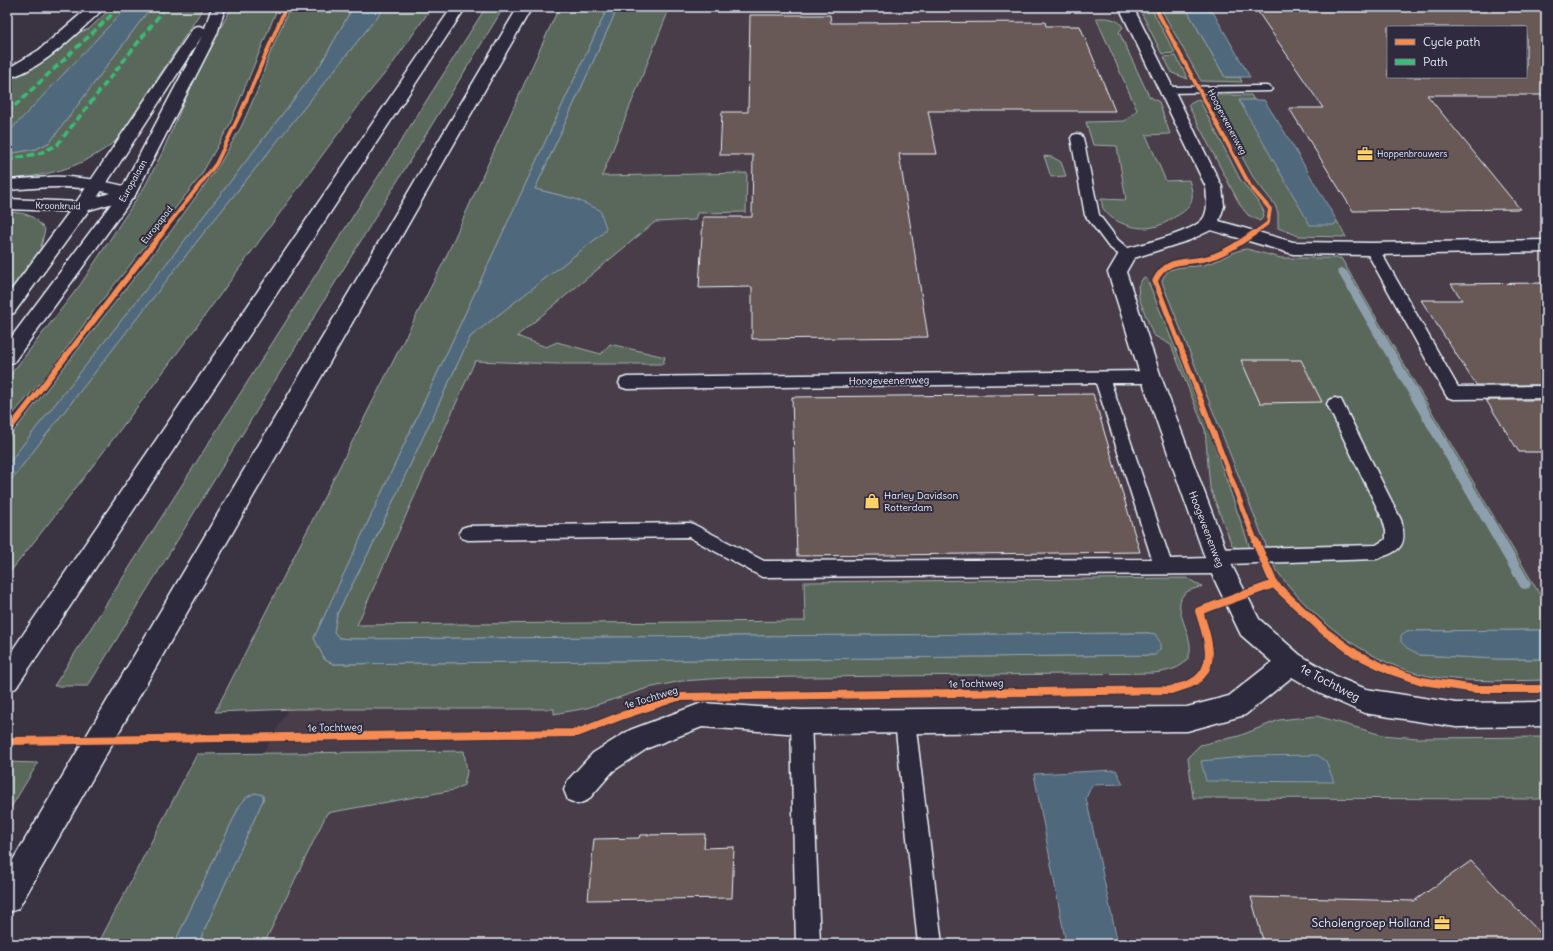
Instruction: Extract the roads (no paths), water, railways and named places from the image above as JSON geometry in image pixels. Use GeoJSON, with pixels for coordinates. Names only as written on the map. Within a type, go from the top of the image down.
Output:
{"type":"FeatureCollection","features":[{"type":"Feature","properties":{"kind":"main road"},"geometry":{"type":"LineString","coordinates":[[7,74],[36,60],[74,29],[97,7]]}},
{"type":"Feature","properties":{"kind":"main road","name":"Europalaan"},"geometry":{"type":"LineString","coordinates":[[7,309],[82,207],[195,34],[218,7]]}},
{"type":"Feature","properties":{"kind":"main road","name":"Europalaan"},"geometry":{"type":"LineString","coordinates":[[7,357],[128,193],[210,34],[218,7]]}},
{"type":"Feature","properties":{"kind":"main road"},"geometry":{"type":"LineString","coordinates":[[7,680],[459,7]]}},
{"type":"Feature","properties":{"kind":"main road"},"geometry":{"type":"LineString","coordinates":[[7,898],[525,7]]}},
{"type":"Feature","properties":{"kind":"main road"},"geometry":{"type":"LineString","coordinates":[[1126,7],[1214,187],[1216,205],[1209,224],[1188,236],[1126,254]]}},
{"type":"Feature","properties":{"kind":"main road"},"geometry":{"type":"LineString","coordinates":[[7,185],[62,180],[97,184],[128,193]]}},
{"type":"Feature","properties":{"kind":"main road","name":"Kroonkruid"},"geometry":{"type":"LineString","coordinates":[[7,204],[82,207],[128,193]]}},
{"type":"Feature","properties":{"kind":"main road"},"geometry":{"type":"LineString","coordinates":[[1209,224],[1232,232],[1293,248],[1372,249],[1546,246]]}},
{"type":"Feature","properties":{"kind":"main road","name":"Hoogeveenenweg"},"geometry":{"type":"LineString","coordinates":[[1126,254],[1117,272],[1151,377],[1219,562],[1250,627],[1291,663]]}},
{"type":"Feature","properties":{"kind":"main road","name":"1e Tochtweg"},"geometry":{"type":"LineString","coordinates":[[578,790],[603,762],[639,739],[702,715],[801,722],[1187,719],[1236,706],[1291,663],[1330,686],[1364,701],[1456,715],[1546,714]]}},
{"type":"Feature","properties":{"kind":"lane"},"geometry":{"type":"LineString","coordinates":[[1167,90],[1266,89]]}},
{"type":"Feature","properties":{"kind":"lane"},"geometry":{"type":"LineString","coordinates":[[1077,138],[1092,215],[1112,243],[1126,254]]}},
{"type":"Feature","properties":{"kind":"lane"},"geometry":{"type":"LineString","coordinates":[[1372,249],[1453,393],[1546,392]]}},
{"type":"Feature","properties":{"kind":"lane","name":"Hoogeveenenweg"},"geometry":{"type":"LineString","coordinates":[[627,383],[1151,377]]}},
{"type":"Feature","properties":{"kind":"lane"},"geometry":{"type":"LineString","coordinates":[[1102,378],[1163,566]]}},
{"type":"Feature","properties":{"kind":"lane"},"geometry":{"type":"LineString","coordinates":[[468,533],[691,530],[762,569],[1163,566],[1376,552],[1388,548],[1395,542],[1395,531],[1392,520],[1335,404]]}},
{"type":"Feature","properties":{"kind":"lane"},"geometry":{"type":"LineString","coordinates":[[905,721],[930,944]]}},
{"type":"Feature","properties":{"kind":"lane"},"geometry":{"type":"LineString","coordinates":[[801,722],[808,944]]}},
{"type":"Feature","properties":{"kind":"water"},"geometry":{"type":"Polygon","coordinates":[[[127,7],[151,7],[50,142],[36,149],[7,154],[7,134],[127,7]]]}},
{"type":"Feature","properties":{"kind":"water"},"geometry":{"type":"Polygon","coordinates":[[[353,7],[385,7],[198,240],[7,485],[7,465],[193,230],[321,64],[353,7]]]}},
{"type":"Feature","properties":{"kind":"water"},"geometry":{"type":"Polygon","coordinates":[[[608,7],[618,7],[535,189],[575,199],[600,210],[606,228],[602,234],[470,337],[373,544],[337,614],[334,632],[339,638],[1148,633],[1155,634],[1160,642],[1160,649],[1155,655],[334,664],[325,660],[314,638],[608,7]]]}},
{"type":"Feature","properties":{"kind":"water"},"geometry":{"type":"Polygon","coordinates":[[[1193,7],[1213,12],[1250,77],[1225,77],[1187,10],[1193,7]]]}},
{"type":"Feature","properties":{"kind":"water"},"geometry":{"type":"Polygon","coordinates":[[[1239,100],[1264,100],[1337,221],[1334,225],[1310,225],[1239,100]]]}},
{"type":"Feature","properties":{"kind":"water"},"geometry":{"type":"Polygon","coordinates":[[[1546,630],[1546,659],[1498,659],[1420,655],[1407,648],[1401,642],[1401,635],[1407,631],[1546,630]]]}},
{"type":"Feature","properties":{"kind":"water"},"geometry":{"type":"Polygon","coordinates":[[[1317,755],[1326,761],[1334,782],[1206,781],[1201,761],[1253,756],[1317,755]]]}},
{"type":"Feature","properties":{"kind":"water"},"geometry":{"type":"Polygon","coordinates":[[[1116,770],[1123,784],[1092,785],[1086,798],[1118,944],[1066,944],[1034,774],[1116,770]]]}},
{"type":"Feature","properties":{"kind":"water"},"geometry":{"type":"Polygon","coordinates":[[[255,793],[263,795],[263,800],[198,944],[174,944],[240,805],[247,797],[255,793]]]}},
{"type":"Feature","properties":{"kind":"waterway"},"geometry":{"type":"LineString","coordinates":[[1342,271],[1525,584]]}},
{"type":"Feature","properties":{"kind":"place","name":"Hoppenbrouwers"},"geometry":{"type":"Point","coordinates":[1365,154]}},
{"type":"Feature","properties":{"kind":"place","name":"Harley Davidson Rotterdam"},"geometry":{"type":"Point","coordinates":[872,501]}},
{"type":"Feature","properties":{"kind":"place","name":"Scholengroep Holland"},"geometry":{"type":"Point","coordinates":[1442,923]}}]}
